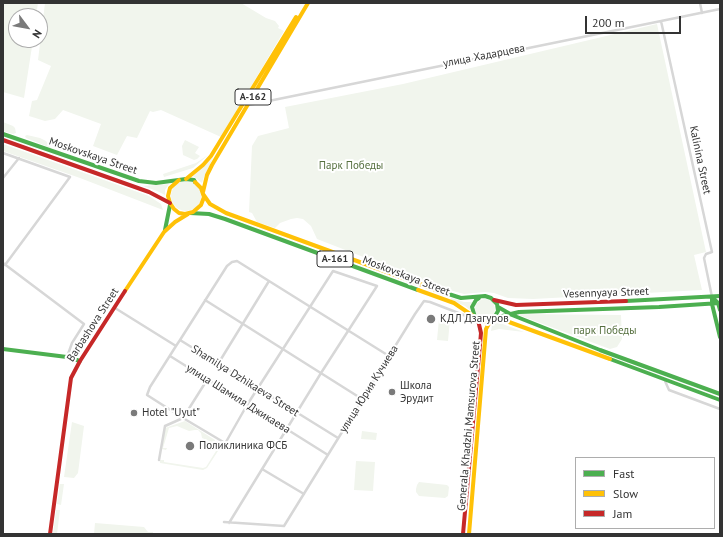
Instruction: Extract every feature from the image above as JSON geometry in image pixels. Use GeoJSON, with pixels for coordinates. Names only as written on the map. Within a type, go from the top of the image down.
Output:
{"type":"FeatureCollection","features":[{"type":"Feature","properties":{"kind":"main road","name":"А-162"},"geometry":{"type":"LineString","coordinates":[[203,193],[208,172],[303,9],[304,3]]}},
{"type":"Feature","properties":{"kind":"main road","name":"А-162"},"geometry":{"type":"LineString","coordinates":[[186,179],[203,166],[212,156],[308,3]]}},
{"type":"Feature","properties":{"kind":"main road","name":"Moskovskaya Street"},"geometry":{"type":"LineString","coordinates":[[3,134],[140,181],[156,183],[180,180]]}},
{"type":"Feature","properties":{"kind":"main road","name":"Moskovskaya Street"},"geometry":{"type":"LineString","coordinates":[[3,140],[153,193],[170,204]]}},
{"type":"Feature","properties":{"kind":"main road"},"geometry":{"type":"LineString","coordinates":[[170,204],[168,196],[173,184],[180,180],[186,179]]}},
{"type":"Feature","properties":{"kind":"main road","name":"А-161"},"geometry":{"type":"LineString","coordinates":[[186,179],[196,182],[203,193]]}},
{"type":"Feature","properties":{"kind":"main road"},"geometry":{"type":"LineString","coordinates":[[189,214],[198,209],[201,205],[203,193]]}},
{"type":"Feature","properties":{"kind":"main road","name":"Moskovskaya Street"},"geometry":{"type":"LineString","coordinates":[[203,193],[210,204],[226,213],[456,297],[488,296],[494,300]]}},
{"type":"Feature","properties":{"kind":"main road","name":"А-161"},"geometry":{"type":"LineString","coordinates":[[170,204],[176,211],[182,214],[189,214]]}},
{"type":"Feature","properties":{"kind":"main road","name":"Barbashova Street"},"geometry":{"type":"LineString","coordinates":[[164,232],[170,204]]}},
{"type":"Feature","properties":{"kind":"main road","name":"Moskovskaya Street"},"geometry":{"type":"LineString","coordinates":[[189,214],[216,216],[346,263],[454,303],[477,319]]}},
{"type":"Feature","properties":{"kind":"main road","name":"Barbashova Street"},"geometry":{"type":"LineString","coordinates":[[50,534],[71,378],[80,361],[164,232],[175,222],[189,214]]}},
{"type":"Feature","properties":{"kind":"main road","name":"Vesennyaya Street"},"geometry":{"type":"LineString","coordinates":[[494,300],[516,305],[636,301],[720,296]]}},
{"type":"Feature","properties":{"kind":"main road"},"geometry":{"type":"LineString","coordinates":[[481,297],[476,300],[472,307],[472,311],[477,319],[487,322],[493,319],[498,311],[498,307]]}},
{"type":"Feature","properties":{"kind":"main road"},"geometry":{"type":"LineString","coordinates":[[712,297],[719,303],[720,310]]}},
{"type":"Feature","properties":{"kind":"main road","name":"Kalinina Street"},"geometry":{"type":"LineString","coordinates":[[712,297],[712,304],[720,337]]}},
{"type":"Feature","properties":{"kind":"main road"},"geometry":{"type":"LineString","coordinates":[[494,300],[498,307],[509,313],[600,350],[720,394]]}},
{"type":"Feature","properties":{"kind":"main road","name":"Vesennyaya Street"},"geometry":{"type":"LineString","coordinates":[[493,319],[509,313],[519,312],[719,303]]}},
{"type":"Feature","properties":{"kind":"main road","name":"Generala Khadzhi Mamsurova Street"},"geometry":{"type":"LineString","coordinates":[[463,532],[480,334],[477,319]]}},
{"type":"Feature","properties":{"kind":"main road"},"geometry":{"type":"LineString","coordinates":[[493,319],[509,322],[720,400]]}},
{"type":"Feature","properties":{"kind":"main road","name":"Generala Khadzhi Mamsurova Street"},"geometry":{"type":"LineString","coordinates":[[469,532],[486,329],[493,319]]}},
{"type":"Feature","properties":{"kind":"main road"},"geometry":{"type":"LineString","coordinates":[[3,349],[67,357],[80,361]]}},
{"type":"Feature","properties":{"kind":"main road"},"geometry":{"type":"LineString","coordinates":[[463,532],[469,532]]}},
{"type":"Feature","properties":{"kind":"street"},"geometry":{"type":"LineString","coordinates":[[700,3],[702,13]]}},
{"type":"Feature","properties":{"kind":"street","name":"улица Хадарцева"},"geometry":{"type":"LineString","coordinates":[[248,105],[720,9]]}},
{"type":"Feature","properties":{"kind":"street","name":"Kalinina Street"},"geometry":{"type":"LineString","coordinates":[[661,21],[712,252],[706,254],[704,258],[712,297]]}},
{"type":"Feature","properties":{"kind":"street"},"geometry":{"type":"LineString","coordinates":[[3,153],[70,177],[4,264],[84,324],[72,343],[67,357]]}},
{"type":"Feature","properties":{"kind":"street"},"geometry":{"type":"LineString","coordinates":[[3,178],[19,158]]}},
{"type":"Feature","properties":{"kind":"street"},"geometry":{"type":"LineString","coordinates":[[180,340],[227,266],[237,261],[389,356]]}},
{"type":"Feature","properties":{"kind":"street"},"geometry":{"type":"LineString","coordinates":[[222,449],[247,405],[333,271],[377,286],[321,373],[229,523],[224,522]]}},
{"type":"Feature","properties":{"kind":"street"},"geometry":{"type":"LineString","coordinates":[[218,364],[270,282]]}},
{"type":"Feature","properties":{"kind":"street"},"geometry":{"type":"LineString","coordinates":[[205,300],[362,399]]}},
{"type":"Feature","properties":{"kind":"street","name":"улица Юрия Кучиева"},"geometry":{"type":"LineString","coordinates":[[229,523],[284,526],[424,301],[477,319]]}},
{"type":"Feature","properties":{"kind":"street","name":"Shamilya Dzhikaeva Street"},"geometry":{"type":"LineString","coordinates":[[114,308],[176,346],[180,340],[338,438]]}},
{"type":"Feature","properties":{"kind":"street"},"geometry":{"type":"LineString","coordinates":[[176,346],[146,395],[225,443]]}},
{"type":"Feature","properties":{"kind":"street","name":"улица Шамиля Джикаева"},"geometry":{"type":"LineString","coordinates":[[170,356],[328,455]]}},
{"type":"Feature","properties":{"kind":"street"},"geometry":{"type":"LineString","coordinates":[[159,460],[165,426],[183,418],[207,380]]}},
{"type":"Feature","properties":{"kind":"street"},"geometry":{"type":"LineString","coordinates":[[665,380],[669,390],[720,409]]}},
{"type":"Feature","properties":{"kind":"street"},"geometry":{"type":"LineString","coordinates":[[262,469],[304,494]]}},
{"type":"Feature","properties":{"kind":"green space"},"geometry":{"type":"Polygon","coordinates":[[[3,3],[38,3],[37,8],[8,8],[8,48],[32,48],[24,98],[3,92],[3,3]]]}},
{"type":"Feature","properties":{"kind":"green space"},"geometry":{"type":"Polygon","coordinates":[[[45,3],[241,3],[266,18],[275,21],[279,26],[278,28],[284,31],[221,137],[161,110],[153,112],[150,111],[137,138],[127,136],[117,155],[93,146],[101,124],[63,110],[55,119],[45,121],[29,116],[32,101],[37,100],[51,66],[38,60],[39,48],[48,48],[48,8],[44,8],[45,3]]]}},
{"type":"Feature","properties":{"kind":"green space","name":"Парк Победы"},"geometry":{"type":"Polygon","coordinates":[[[657,24],[706,252],[694,255],[702,290],[533,299],[508,298],[494,293],[485,292],[464,294],[446,289],[317,239],[311,226],[303,219],[291,219],[280,223],[275,228],[257,222],[252,213],[249,212],[252,146],[258,136],[289,128],[285,107],[403,84],[657,24]]]}},
{"type":"Feature","properties":{"kind":"green space"},"geometry":{"type":"Polygon","coordinates":[[[3,122],[13,126],[16,133],[13,134],[3,131],[3,122]]]}},
{"type":"Feature","properties":{"kind":"green space"},"geometry":{"type":"Polygon","coordinates":[[[27,135],[46,141],[51,148],[26,138],[25,136],[27,135]]]}},
{"type":"Feature","properties":{"kind":"green space"},"geometry":{"type":"Polygon","coordinates":[[[185,140],[199,147],[195,153],[200,156],[197,159],[194,160],[183,155],[182,146],[185,140]]]}},
{"type":"Feature","properties":{"kind":"green space"},"geometry":{"type":"Polygon","coordinates":[[[3,144],[149,196],[161,204],[163,210],[80,178],[3,151],[3,144]]]}},
{"type":"Feature","properties":{"kind":"green space"},"geometry":{"type":"Polygon","coordinates":[[[208,155],[193,168],[164,177],[163,174],[196,163],[208,155]]]}},
{"type":"Feature","properties":{"kind":"green space"},"geometry":{"type":"Polygon","coordinates":[[[213,158],[204,177],[202,183],[193,176],[213,158]]]}},
{"type":"Feature","properties":{"kind":"green space"},"geometry":{"type":"Polygon","coordinates":[[[186,181],[196,186],[201,196],[196,206],[186,211],[176,206],[171,196],[176,186],[186,181]]]}},
{"type":"Feature","properties":{"kind":"green space"},"geometry":{"type":"Polygon","coordinates":[[[169,184],[165,190],[165,195],[143,186],[169,184]]]}},
{"type":"Feature","properties":{"kind":"green space"},"geometry":{"type":"Polygon","coordinates":[[[451,298],[464,302],[473,302],[470,310],[465,306],[451,300],[451,298]]]}},
{"type":"Feature","properties":{"kind":"green space"},"geometry":{"type":"Polygon","coordinates":[[[485,299],[492,302],[495,309],[492,316],[485,319],[478,316],[475,309],[478,302],[485,299]]]}},
{"type":"Feature","properties":{"kind":"green space","name":"парк Победы"},"geometry":{"type":"Polygon","coordinates":[[[516,314],[621,315],[622,339],[617,347],[610,349],[516,314]]]}},
{"type":"Feature","properties":{"kind":"green space"},"geometry":{"type":"Polygon","coordinates":[[[439,319],[450,320],[448,341],[437,340],[439,319]]]}},
{"type":"Feature","properties":{"kind":"green space"},"geometry":{"type":"Polygon","coordinates":[[[500,323],[524,332],[499,329],[491,331],[492,325],[500,323]]]}},
{"type":"Feature","properties":{"kind":"green space"},"geometry":{"type":"Polygon","coordinates":[[[185,421],[215,440],[214,443],[202,438],[201,433],[198,430],[189,431],[177,426],[169,428],[163,448],[167,448],[166,450],[162,449],[165,428],[185,421]]]}},
{"type":"Feature","properties":{"kind":"green space"},"geometry":{"type":"Polygon","coordinates":[[[72,422],[84,426],[78,473],[74,478],[64,477],[72,422]]]}},
{"type":"Feature","properties":{"kind":"green space"},"geometry":{"type":"Polygon","coordinates":[[[362,431],[377,433],[376,440],[361,439],[362,431]]]}},
{"type":"Feature","properties":{"kind":"green space"},"geometry":{"type":"Polygon","coordinates":[[[216,451],[218,451],[207,468],[203,470],[160,463],[160,460],[164,460],[164,462],[203,468],[206,467],[216,451]]]}},
{"type":"Feature","properties":{"kind":"green space"},"geometry":{"type":"Polygon","coordinates":[[[356,461],[375,462],[373,491],[354,490],[356,461]]]}},
{"type":"Feature","properties":{"kind":"green space"},"geometry":{"type":"Polygon","coordinates":[[[419,482],[447,485],[449,487],[448,496],[445,498],[419,496],[416,489],[419,482]]]}},
{"type":"Feature","properties":{"kind":"green space"},"geometry":{"type":"Polygon","coordinates":[[[60,484],[64,484],[61,505],[57,504],[60,484]]]}},
{"type":"Feature","properties":{"kind":"green space"},"geometry":{"type":"Polygon","coordinates":[[[56,510],[60,510],[57,534],[53,534],[56,510]]]}},
{"type":"Feature","properties":{"kind":"green space"},"geometry":{"type":"Polygon","coordinates":[[[95,523],[144,527],[148,532],[153,532],[153,534],[94,534],[95,523]]]}},
{"type":"Feature","properties":{"kind":"traffic: fast"},"geometry":{"type":"LineString","coordinates":[[3,134],[139,181],[156,183],[186,179],[194,180],[195,182]]}},
{"type":"Feature","properties":{"kind":"traffic: fast"},"geometry":{"type":"LineString","coordinates":[[165,230],[170,205]]}},
{"type":"Feature","properties":{"kind":"traffic: fast"},"geometry":{"type":"LineString","coordinates":[[190,213],[209,214],[225,219],[418,290]]}},
{"type":"Feature","properties":{"kind":"traffic: fast"},"geometry":{"type":"LineString","coordinates":[[436,290],[461,298],[485,296],[491,298],[497,304],[498,311],[491,320]]}},
{"type":"Feature","properties":{"kind":"traffic: fast"},"geometry":{"type":"LineString","coordinates":[[626,301],[720,296]]}},
{"type":"Feature","properties":{"kind":"traffic: fast"},"geometry":{"type":"LineString","coordinates":[[712,297],[712,304],[720,337]]}},
{"type":"Feature","properties":{"kind":"traffic: fast"},"geometry":{"type":"LineString","coordinates":[[712,297],[718,303],[720,310]]}},
{"type":"Feature","properties":{"kind":"traffic: fast"},"geometry":{"type":"LineString","coordinates":[[475,317],[472,307],[479,298]]}},
{"type":"Feature","properties":{"kind":"traffic: fast"},"geometry":{"type":"LineString","coordinates":[[494,318],[519,312],[659,307],[720,303]]}},
{"type":"Feature","properties":{"kind":"traffic: fast"},"geometry":{"type":"LineString","coordinates":[[498,307],[512,315],[600,350],[720,394]]}},
{"type":"Feature","properties":{"kind":"traffic: fast"},"geometry":{"type":"LineString","coordinates":[[3,349],[67,357],[80,361]]}},
{"type":"Feature","properties":{"kind":"traffic: fast"},"geometry":{"type":"LineString","coordinates":[[610,359],[720,400]]}},
{"type":"Feature","properties":{"kind":"traffic: slow"},"geometry":{"type":"LineString","coordinates":[[203,192],[207,175],[212,165],[308,3]]}},
{"type":"Feature","properties":{"kind":"traffic: slow"},"geometry":{"type":"LineString","coordinates":[[186,179],[203,165],[211,156],[296,17]]}},
{"type":"Feature","properties":{"kind":"traffic: slow"},"geometry":{"type":"LineString","coordinates":[[179,180],[170,188],[168,196],[174,209],[179,213],[185,214],[193,212],[201,205],[204,197],[201,188],[195,182]]}},
{"type":"Feature","properties":{"kind":"traffic: slow"},"geometry":{"type":"LineString","coordinates":[[203,194],[210,204],[226,213],[436,290]]}},
{"type":"Feature","properties":{"kind":"traffic: slow"},"geometry":{"type":"LineString","coordinates":[[125,291],[164,232],[175,222],[188,214]]}},
{"type":"Feature","properties":{"kind":"traffic: slow"},"geometry":{"type":"LineString","coordinates":[[418,290],[454,303],[482,322],[500,320],[509,322],[610,359]]}},
{"type":"Feature","properties":{"kind":"traffic: slow"},"geometry":{"type":"LineString","coordinates":[[469,534],[486,329],[491,320]]}},
{"type":"Feature","properties":{"kind":"traffic: jam"},"geometry":{"type":"LineString","coordinates":[[3,140],[149,192],[170,203]]}},
{"type":"Feature","properties":{"kind":"traffic: jam"},"geometry":{"type":"LineString","coordinates":[[50,534],[71,378],[80,361],[125,291]]}},
{"type":"Feature","properties":{"kind":"traffic: jam"},"geometry":{"type":"LineString","coordinates":[[494,300],[516,305],[626,301]]}},
{"type":"Feature","properties":{"kind":"traffic: jam"},"geometry":{"type":"LineString","coordinates":[[463,534],[481,333],[478,320]]}},
{"type":"Feature","properties":{"kind":"place","name":"КДЛ Дзагуров"},"geometry":{"type":"Point","coordinates":[431,319]}},
{"type":"Feature","properties":{"kind":"place","name":"Школа Эрудит"},"geometry":{"type":"Point","coordinates":[392,392]}},
{"type":"Feature","properties":{"kind":"place","name":"Hotel \"Uyut\""},"geometry":{"type":"Point","coordinates":[134,413]}},
{"type":"Feature","properties":{"kind":"place","name":"Поликлиника ФСБ"},"geometry":{"type":"Point","coordinates":[190,446]}}]}
